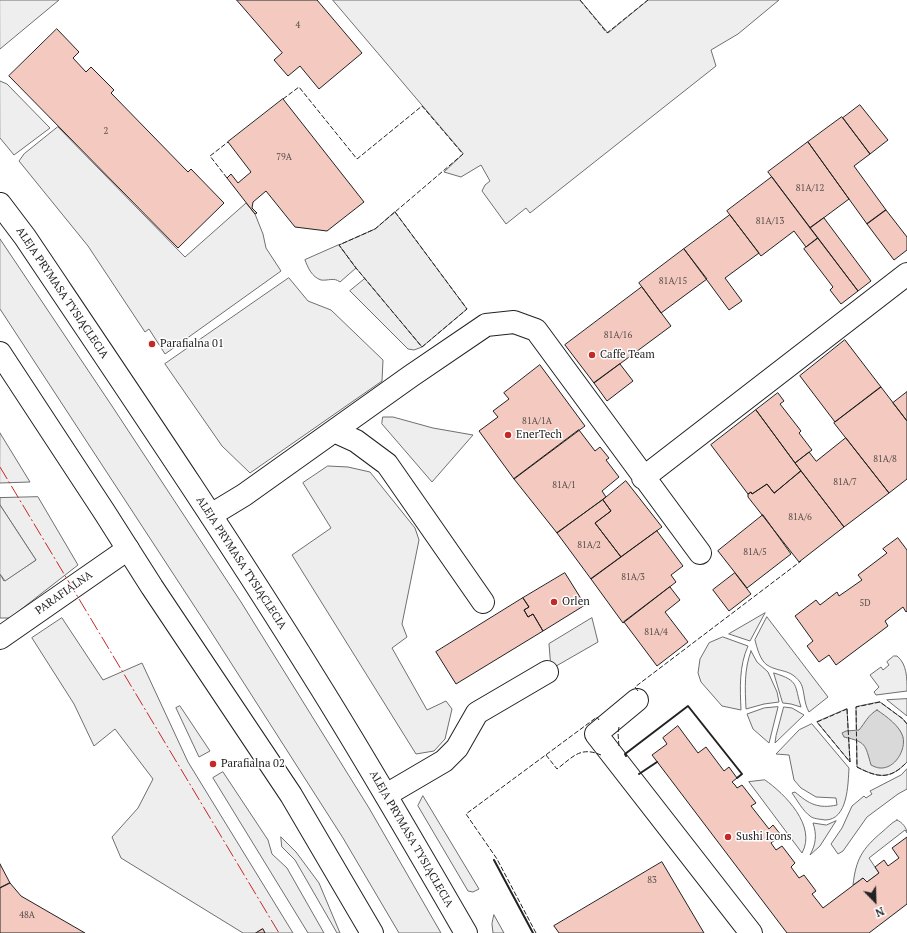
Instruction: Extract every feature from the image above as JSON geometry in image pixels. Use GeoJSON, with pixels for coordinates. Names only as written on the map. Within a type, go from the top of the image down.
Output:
{"type":"FeatureCollection","features":[{"type":"Feature","properties":{"kind":"main road","name":"ALEJA PRYMASA TYSIĄCLECIA"},"geometry":{"type":"LineString","coordinates":[[0,204],[25,237],[211,515],[316,679],[386,795],[466,933]]}},
{"type":"Feature","properties":{"kind":"main road"},"geometry":{"type":"LineString","coordinates":[[644,478],[907,274]]}},
{"type":"Feature","properties":{"kind":"main road"},"geometry":{"type":"LineString","coordinates":[[211,515],[244,495],[411,376],[486,325],[514,322],[536,330],[700,553]]}},
{"type":"Feature","properties":{"kind":"main road"},"geometry":{"type":"LineString","coordinates":[[0,353],[291,796],[372,933]]}},
{"type":"Feature","properties":{"kind":"main road"},"geometry":{"type":"LineString","coordinates":[[334,431],[356,441],[387,464],[483,602]]}},
{"type":"Feature","properties":{"kind":"main road","name":"PARAFIALNA"},"geometry":{"type":"LineString","coordinates":[[0,638],[128,549]]}},
{"type":"Feature","properties":{"kind":"main road"},"geometry":{"type":"LineString","coordinates":[[386,795],[444,761],[457,748],[477,713],[547,672]]}},
{"type":"Feature","properties":{"kind":"main road"},"geometry":{"type":"LineString","coordinates":[[638,700],[596,734],[751,933]]}},
{"type":"Feature","properties":{"kind":"shaded area"},"geometry":{"type":"Polygon","coordinates":[[[0,0],[59,0],[0,49],[0,0]]]}},
{"type":"Feature","properties":{"kind":"shaded area"},"geometry":{"type":"Polygon","coordinates":[[[333,0],[580,0],[608,33],[648,0],[779,0],[738,34],[711,50],[716,66],[530,213],[526,208],[506,224],[482,191],[485,185],[490,181],[481,165],[461,177],[444,172],[463,154],[333,0]]]}},
{"type":"Feature","properties":{"kind":"shaded area"},"geometry":{"type":"Polygon","coordinates":[[[0,81],[7,84],[50,128],[14,155],[0,138],[0,81]]]}},
{"type":"Feature","properties":{"kind":"shaded area"},"geometry":{"type":"Polygon","coordinates":[[[58,127],[185,257],[246,203],[255,214],[263,234],[266,248],[281,271],[165,354],[149,329],[145,332],[88,246],[19,161],[24,154],[58,127]]]}},
{"type":"Feature","properties":{"kind":"shaded area"},"geometry":{"type":"Polygon","coordinates":[[[395,212],[467,309],[422,347],[356,268],[339,245],[375,229],[395,212]]]}},
{"type":"Feature","properties":{"kind":"shaded area"},"geometry":{"type":"Polygon","coordinates":[[[0,239],[241,602],[369,808],[441,933],[399,933],[343,838],[208,627],[0,309],[0,239]]]}},
{"type":"Feature","properties":{"kind":"shaded area"},"geometry":{"type":"Polygon","coordinates":[[[339,245],[356,268],[340,282],[333,279],[321,280],[315,277],[305,260],[339,245]]]}},
{"type":"Feature","properties":{"kind":"shaded area"},"geometry":{"type":"Polygon","coordinates":[[[289,278],[308,301],[331,310],[383,360],[382,381],[250,473],[222,446],[165,364],[289,278]]]}},
{"type":"Feature","properties":{"kind":"shaded area"},"geometry":{"type":"Polygon","coordinates":[[[366,278],[422,347],[414,350],[408,349],[350,291],[366,278]]]}},
{"type":"Feature","properties":{"kind":"shaded area"},"geometry":{"type":"Polygon","coordinates":[[[383,417],[393,417],[433,428],[473,435],[432,482],[382,424],[383,417]]]}},
{"type":"Feature","properties":{"kind":"shaded area"},"geometry":{"type":"Polygon","coordinates":[[[0,433],[30,482],[0,483],[0,433]]]}},
{"type":"Feature","properties":{"kind":"shaded area"},"geometry":{"type":"Polygon","coordinates":[[[328,466],[348,467],[370,472],[415,528],[419,540],[402,624],[407,637],[392,648],[427,710],[446,701],[452,709],[445,739],[434,751],[416,754],[292,555],[331,528],[303,483],[328,466]]]}},
{"type":"Feature","properties":{"kind":"shaded area"},"geometry":{"type":"Polygon","coordinates":[[[38,497],[78,565],[10,618],[0,618],[0,574],[4,581],[36,560],[0,505],[0,498],[38,497]]]}},
{"type":"Feature","properties":{"kind":"shaded area"},"geometry":{"type":"Polygon","coordinates":[[[0,505],[36,560],[5,581],[0,574],[0,505]]]}},
{"type":"Feature","properties":{"kind":"shaded area"},"geometry":{"type":"Polygon","coordinates":[[[765,613],[750,641],[729,634],[765,613]]]}},
{"type":"Feature","properties":{"kind":"shaded area"},"geometry":{"type":"Polygon","coordinates":[[[767,617],[828,697],[809,712],[800,682],[792,675],[767,665],[759,654],[755,640],[767,617]]]}},
{"type":"Feature","properties":{"kind":"shaded area"},"geometry":{"type":"Polygon","coordinates":[[[62,618],[103,680],[142,663],[188,762],[293,933],[265,933],[262,929],[256,933],[243,933],[121,858],[112,837],[138,808],[153,779],[115,729],[94,746],[74,704],[32,638],[62,618]]]}},
{"type":"Feature","properties":{"kind":"shaded area"},"geometry":{"type":"Polygon","coordinates":[[[592,618],[598,642],[551,669],[549,644],[592,618]]]}},
{"type":"Feature","properties":{"kind":"shaded area"},"geometry":{"type":"Polygon","coordinates":[[[723,637],[748,646],[743,661],[740,685],[741,710],[722,706],[701,682],[698,673],[700,659],[709,643],[723,637]]]}},
{"type":"Feature","properties":{"kind":"shaded area"},"geometry":{"type":"Polygon","coordinates":[[[751,651],[757,662],[768,672],[777,692],[779,702],[746,709],[746,672],[751,651]]]}},
{"type":"Feature","properties":{"kind":"shaded area"},"geometry":{"type":"Polygon","coordinates":[[[894,656],[897,656],[900,659],[905,667],[907,691],[876,695],[874,692],[879,687],[870,675],[881,667],[883,670],[889,665],[887,662],[894,656]]]}},
{"type":"Feature","properties":{"kind":"shaded area"},"geometry":{"type":"Polygon","coordinates":[[[774,673],[792,681],[795,685],[801,707],[783,703],[774,673]]]}},
{"type":"Feature","properties":{"kind":"shaded area"},"geometry":{"type":"Polygon","coordinates":[[[907,699],[907,716],[887,700],[907,699]]]}},
{"type":"Feature","properties":{"kind":"shaded area"},"geometry":{"type":"Polygon","coordinates":[[[880,702],[903,719],[907,724],[907,762],[895,772],[884,775],[864,771],[857,767],[856,707],[880,702]]]}},
{"type":"Feature","properties":{"kind":"shaded area"},"geometry":{"type":"Polygon","coordinates":[[[180,706],[210,751],[199,757],[176,708],[180,706]]]}},
{"type":"Feature","properties":{"kind":"shaded area"},"geometry":{"type":"Polygon","coordinates":[[[778,707],[769,743],[753,729],[747,714],[764,708],[778,707]]]}},
{"type":"Feature","properties":{"kind":"shaded area"},"geometry":{"type":"Polygon","coordinates":[[[784,707],[792,708],[804,715],[775,743],[776,736],[784,707]]]}},
{"type":"Feature","properties":{"kind":"shaded area"},"geometry":{"type":"Polygon","coordinates":[[[847,709],[850,762],[817,722],[847,709]]]}},
{"type":"Feature","properties":{"kind":"shaded area"},"geometry":{"type":"Polygon","coordinates":[[[877,710],[896,725],[903,737],[903,747],[895,762],[879,768],[871,765],[864,745],[844,737],[842,733],[846,731],[859,730],[869,717],[877,710]]]}},
{"type":"Feature","properties":{"kind":"shaded area"},"geometry":{"type":"Polygon","coordinates":[[[812,724],[849,768],[847,791],[842,808],[833,818],[825,820],[811,817],[807,814],[792,793],[795,792],[805,800],[819,806],[837,805],[836,798],[816,797],[801,788],[794,780],[789,755],[776,754],[799,730],[812,724]]]}},
{"type":"Feature","properties":{"kind":"shaded area"},"geometry":{"type":"Polygon","coordinates":[[[907,769],[907,789],[867,817],[843,851],[838,854],[831,844],[842,828],[852,806],[864,796],[866,798],[872,794],[870,791],[901,775],[907,769]]]}},
{"type":"Feature","properties":{"kind":"shaded area"},"geometry":{"type":"Polygon","coordinates":[[[223,772],[268,840],[272,854],[287,868],[324,933],[308,933],[213,778],[223,772]]]}},
{"type":"Feature","properties":{"kind":"shaded area"},"geometry":{"type":"Polygon","coordinates":[[[765,780],[789,802],[797,812],[805,832],[806,843],[802,853],[749,782],[765,780]]]}},
{"type":"Feature","properties":{"kind":"shaded area"},"geometry":{"type":"Polygon","coordinates":[[[423,796],[479,889],[473,892],[468,891],[418,806],[423,796]]]}},
{"type":"Feature","properties":{"kind":"shaded area"},"geometry":{"type":"Polygon","coordinates":[[[897,820],[904,825],[907,833],[905,830],[869,858],[879,873],[867,882],[863,878],[853,885],[858,861],[865,849],[875,838],[897,820]]]}},
{"type":"Feature","properties":{"kind":"shaded area"},"geometry":{"type":"Polygon","coordinates":[[[836,821],[820,846],[810,855],[814,847],[815,839],[813,823],[826,825],[836,821]]]}},
{"type":"Feature","properties":{"kind":"shaded area"},"geometry":{"type":"Polygon","coordinates":[[[281,837],[296,852],[319,883],[340,933],[337,933],[295,860],[282,847],[281,837]]]}},
{"type":"Feature","properties":{"kind":"shaded area"},"geometry":{"type":"Polygon","coordinates":[[[494,915],[504,933],[493,933],[492,924],[494,915]]]}},
{"type":"Feature","properties":{"kind":"building"},"geometry":{"type":"Polygon","coordinates":[[[237,0],[317,0],[362,53],[319,89],[300,66],[288,76],[274,60],[282,53],[237,0]]]}},
{"type":"Feature","properties":{"kind":"building"},"geometry":{"type":"Polygon","coordinates":[[[57,29],[79,52],[73,58],[86,72],[91,67],[114,90],[111,93],[188,172],[191,169],[224,203],[178,248],[9,76],[57,29]]]}},
{"type":"Feature","properties":{"kind":"building"},"geometry":{"type":"Polygon","coordinates":[[[283,99],[364,202],[327,231],[295,227],[266,191],[253,202],[252,208],[257,213],[255,214],[227,178],[231,174],[238,183],[251,172],[228,142],[283,99]]]}},
{"type":"Feature","properties":{"kind":"building"},"geometry":{"type":"Polygon","coordinates":[[[860,105],[888,140],[870,154],[843,118],[860,105]]]}},
{"type":"Feature","properties":{"kind":"building"},"geometry":{"type":"Polygon","coordinates":[[[842,117],[870,154],[854,166],[886,210],[867,224],[808,142],[842,117]]]}},
{"type":"Feature","properties":{"kind":"building"},"geometry":{"type":"Polygon","coordinates":[[[808,142],[849,199],[810,228],[768,172],[808,142]]]}},
{"type":"Feature","properties":{"kind":"building"},"geometry":{"type":"Polygon","coordinates":[[[772,177],[818,238],[806,247],[794,231],[761,256],[727,211],[772,177]]]}},
{"type":"Feature","properties":{"kind":"building"},"geometry":{"type":"Polygon","coordinates":[[[886,210],[907,237],[907,250],[894,260],[867,224],[886,210]]]}},
{"type":"Feature","properties":{"kind":"building"},"geometry":{"type":"Polygon","coordinates":[[[730,215],[759,253],[725,278],[742,301],[729,310],[684,249],[730,215]]]}},
{"type":"Feature","properties":{"kind":"building"},"geometry":{"type":"Polygon","coordinates":[[[824,218],[871,281],[858,291],[810,228],[824,218]]]}},
{"type":"Feature","properties":{"kind":"building"},"geometry":{"type":"Polygon","coordinates":[[[818,238],[858,291],[841,304],[830,290],[833,287],[804,249],[818,238]]]}},
{"type":"Feature","properties":{"kind":"building"},"geometry":{"type":"Polygon","coordinates":[[[684,249],[707,279],[661,313],[639,283],[684,249]]]}},
{"type":"Feature","properties":{"kind":"building"},"geometry":{"type":"Polygon","coordinates":[[[642,287],[671,326],[594,383],[565,345],[642,287]]]}},
{"type":"Feature","properties":{"kind":"building"},"geometry":{"type":"Polygon","coordinates":[[[845,340],[881,387],[835,422],[800,376],[845,340]]]}},
{"type":"Feature","properties":{"kind":"building"},"geometry":{"type":"Polygon","coordinates":[[[620,364],[633,381],[607,401],[594,383],[620,364]]]}},
{"type":"Feature","properties":{"kind":"building"},"geometry":{"type":"Polygon","coordinates":[[[540,365],[585,426],[514,479],[479,431],[498,417],[493,411],[509,399],[504,393],[540,365]]]}},
{"type":"Feature","properties":{"kind":"building"},"geometry":{"type":"Polygon","coordinates":[[[881,387],[907,421],[907,479],[889,493],[834,423],[881,387]]]}},
{"type":"Feature","properties":{"kind":"building"},"geometry":{"type":"Polygon","coordinates":[[[907,392],[907,421],[893,403],[907,392]]]}},
{"type":"Feature","properties":{"kind":"building"},"geometry":{"type":"Polygon","coordinates":[[[778,393],[784,401],[780,404],[801,431],[799,433],[812,450],[795,463],[756,410],[778,393]]]}},
{"type":"Feature","properties":{"kind":"building"},"geometry":{"type":"Polygon","coordinates":[[[756,410],[801,471],[774,493],[767,484],[752,494],[751,492],[748,494],[711,445],[756,410]]]}},
{"type":"Feature","properties":{"kind":"building"},"geometry":{"type":"Polygon","coordinates":[[[579,430],[595,451],[600,447],[609,458],[606,460],[619,477],[602,491],[606,497],[557,533],[514,479],[579,430]]]}},
{"type":"Feature","properties":{"kind":"building"},"geometry":{"type":"Polygon","coordinates":[[[846,438],[889,493],[844,527],[795,463],[809,452],[816,461],[846,438]]]}},
{"type":"Feature","properties":{"kind":"building"},"geometry":{"type":"Polygon","coordinates":[[[801,471],[844,527],[799,562],[748,497],[748,494],[751,492],[752,494],[767,484],[774,493],[801,471]]]}},
{"type":"Feature","properties":{"kind":"building"},"geometry":{"type":"Polygon","coordinates":[[[626,481],[662,527],[621,557],[595,523],[611,511],[603,500],[626,481]]]}},
{"type":"Feature","properties":{"kind":"building"},"geometry":{"type":"Polygon","coordinates":[[[603,500],[611,511],[595,523],[621,557],[591,579],[557,533],[603,500]]]}},
{"type":"Feature","properties":{"kind":"building"},"geometry":{"type":"Polygon","coordinates":[[[763,515],[791,554],[747,588],[718,551],[763,515]]]}},
{"type":"Feature","properties":{"kind":"building"},"geometry":{"type":"Polygon","coordinates":[[[657,531],[683,566],[671,575],[676,582],[623,623],[591,579],[657,531]]]}},
{"type":"Feature","properties":{"kind":"building"},"geometry":{"type":"Polygon","coordinates":[[[898,538],[907,550],[907,611],[906,612],[903,607],[885,621],[888,626],[836,665],[829,655],[819,662],[807,646],[813,641],[795,616],[816,600],[820,605],[837,592],[839,596],[862,580],[858,575],[887,553],[883,549],[898,538]]]}},
{"type":"Feature","properties":{"kind":"building","name":"Orlen"},"geometry":{"type":"Polygon","coordinates":[[[565,573],[585,605],[543,631],[533,614],[528,617],[524,610],[529,607],[523,598],[565,573]]]}},
{"type":"Feature","properties":{"kind":"building"},"geometry":{"type":"Polygon","coordinates":[[[735,573],[751,594],[729,611],[713,590],[735,573]]]}},
{"type":"Feature","properties":{"kind":"building"},"geometry":{"type":"Polygon","coordinates":[[[670,587],[680,600],[665,612],[688,642],[657,666],[624,622],[670,587]]]}},
{"type":"Feature","properties":{"kind":"building"},"geometry":{"type":"Polygon","coordinates":[[[523,598],[529,607],[524,610],[528,617],[533,614],[543,631],[456,684],[436,652],[523,598]]]}},
{"type":"Feature","properties":{"kind":"building"},"geometry":{"type":"Polygon","coordinates":[[[678,726],[698,753],[706,747],[724,771],[729,767],[737,778],[732,782],[737,788],[742,785],[756,803],[751,806],[769,829],[773,825],[781,835],[771,843],[776,850],[782,846],[795,863],[791,867],[799,878],[804,875],[816,891],[812,894],[823,908],[863,878],[867,882],[879,873],[875,867],[884,860],[888,866],[899,858],[892,848],[907,837],[907,904],[869,933],[787,933],[652,755],[667,744],[663,738],[678,726]]]}},
{"type":"Feature","properties":{"kind":"building"},"geometry":{"type":"Polygon","coordinates":[[[662,862],[704,933],[559,933],[554,926],[662,862]]]}},
{"type":"Feature","properties":{"kind":"building"},"geometry":{"type":"Polygon","coordinates":[[[0,864],[10,883],[0,888],[0,864]]]}},
{"type":"Feature","properties":{"kind":"building"},"geometry":{"type":"Polygon","coordinates":[[[10,883],[21,896],[85,933],[0,933],[0,888],[10,883]]]}},
{"type":"Feature","properties":{"kind":"building"},"geometry":{"type":"Polygon","coordinates":[[[263,929],[265,933],[256,933],[263,929]]]}},
{"type":"Feature","properties":{"kind":"fence"},"geometry":{"type":"LineString","coordinates":[[580,0],[607,33],[648,0]]}},
{"type":"Feature","properties":{"kind":"fence"},"geometry":{"type":"LineString","coordinates":[[283,99],[299,87],[357,159],[422,106],[463,154],[395,212]]}},
{"type":"Feature","properties":{"kind":"fence"},"geometry":{"type":"LineString","coordinates":[[227,178],[210,156],[228,142]]}},
{"type":"Feature","properties":{"kind":"fence"},"geometry":{"type":"LineString","coordinates":[[395,212],[467,309],[422,347],[356,268],[339,245],[375,229],[395,212]]}},
{"type":"Feature","properties":{"kind":"fence"},"geometry":{"type":"LineString","coordinates":[[638,691],[635,687],[801,561]]}},
{"type":"Feature","properties":{"kind":"fence"},"geometry":{"type":"LineString","coordinates":[[907,724],[903,719],[880,702],[856,707],[857,767],[864,771],[884,775],[895,772],[907,762]]}},
{"type":"Feature","properties":{"kind":"fence"},"geometry":{"type":"LineString","coordinates":[[847,709],[850,762],[817,722],[847,709]]}},
{"type":"Feature","properties":{"kind":"fence"},"geometry":{"type":"LineString","coordinates":[[536,933],[497,859],[466,814],[597,717],[599,720]]}},
{"type":"Feature","properties":{"kind":"fence"},"geometry":{"type":"LineString","coordinates":[[619,727],[619,747]]}},
{"type":"Feature","properties":{"kind":"fence"},"geometry":{"type":"LineString","coordinates":[[546,755],[557,769],[572,757],[582,752],[601,755]]}},
{"type":"Feature","properties":{"kind":"wall"},"geometry":{"type":"LineString","coordinates":[[626,756],[625,754],[688,706],[742,774],[737,778]]}},
{"type":"Feature","properties":{"kind":"wall"},"geometry":{"type":"LineString","coordinates":[[639,774],[657,762]]}},
{"type":"Feature","properties":{"kind":"wall"},"geometry":{"type":"LineString","coordinates":[[494,860],[533,933]]}},
{"type":"Feature","properties":{"kind":"power"},"geometry":{"type":"LineString","coordinates":[[0,467],[279,933]]}},
{"type":"Feature","properties":{"kind":"place","name":"Parafialna 01"},"geometry":{"type":"Point","coordinates":[152,344]}},
{"type":"Feature","properties":{"kind":"place","name":"Caffe Team"},"geometry":{"type":"Point","coordinates":[592,355]}},
{"type":"Feature","properties":{"kind":"place","name":"EnerTech"},"geometry":{"type":"Point","coordinates":[508,435]}},
{"type":"Feature","properties":{"kind":"place","name":"Orlen"},"geometry":{"type":"Point","coordinates":[554,602]}},
{"type":"Feature","properties":{"kind":"place","name":"Parafialna 02"},"geometry":{"type":"Point","coordinates":[213,764]}},
{"type":"Feature","properties":{"kind":"place","name":"Sushi Icons"},"geometry":{"type":"Point","coordinates":[728,837]}}]}
